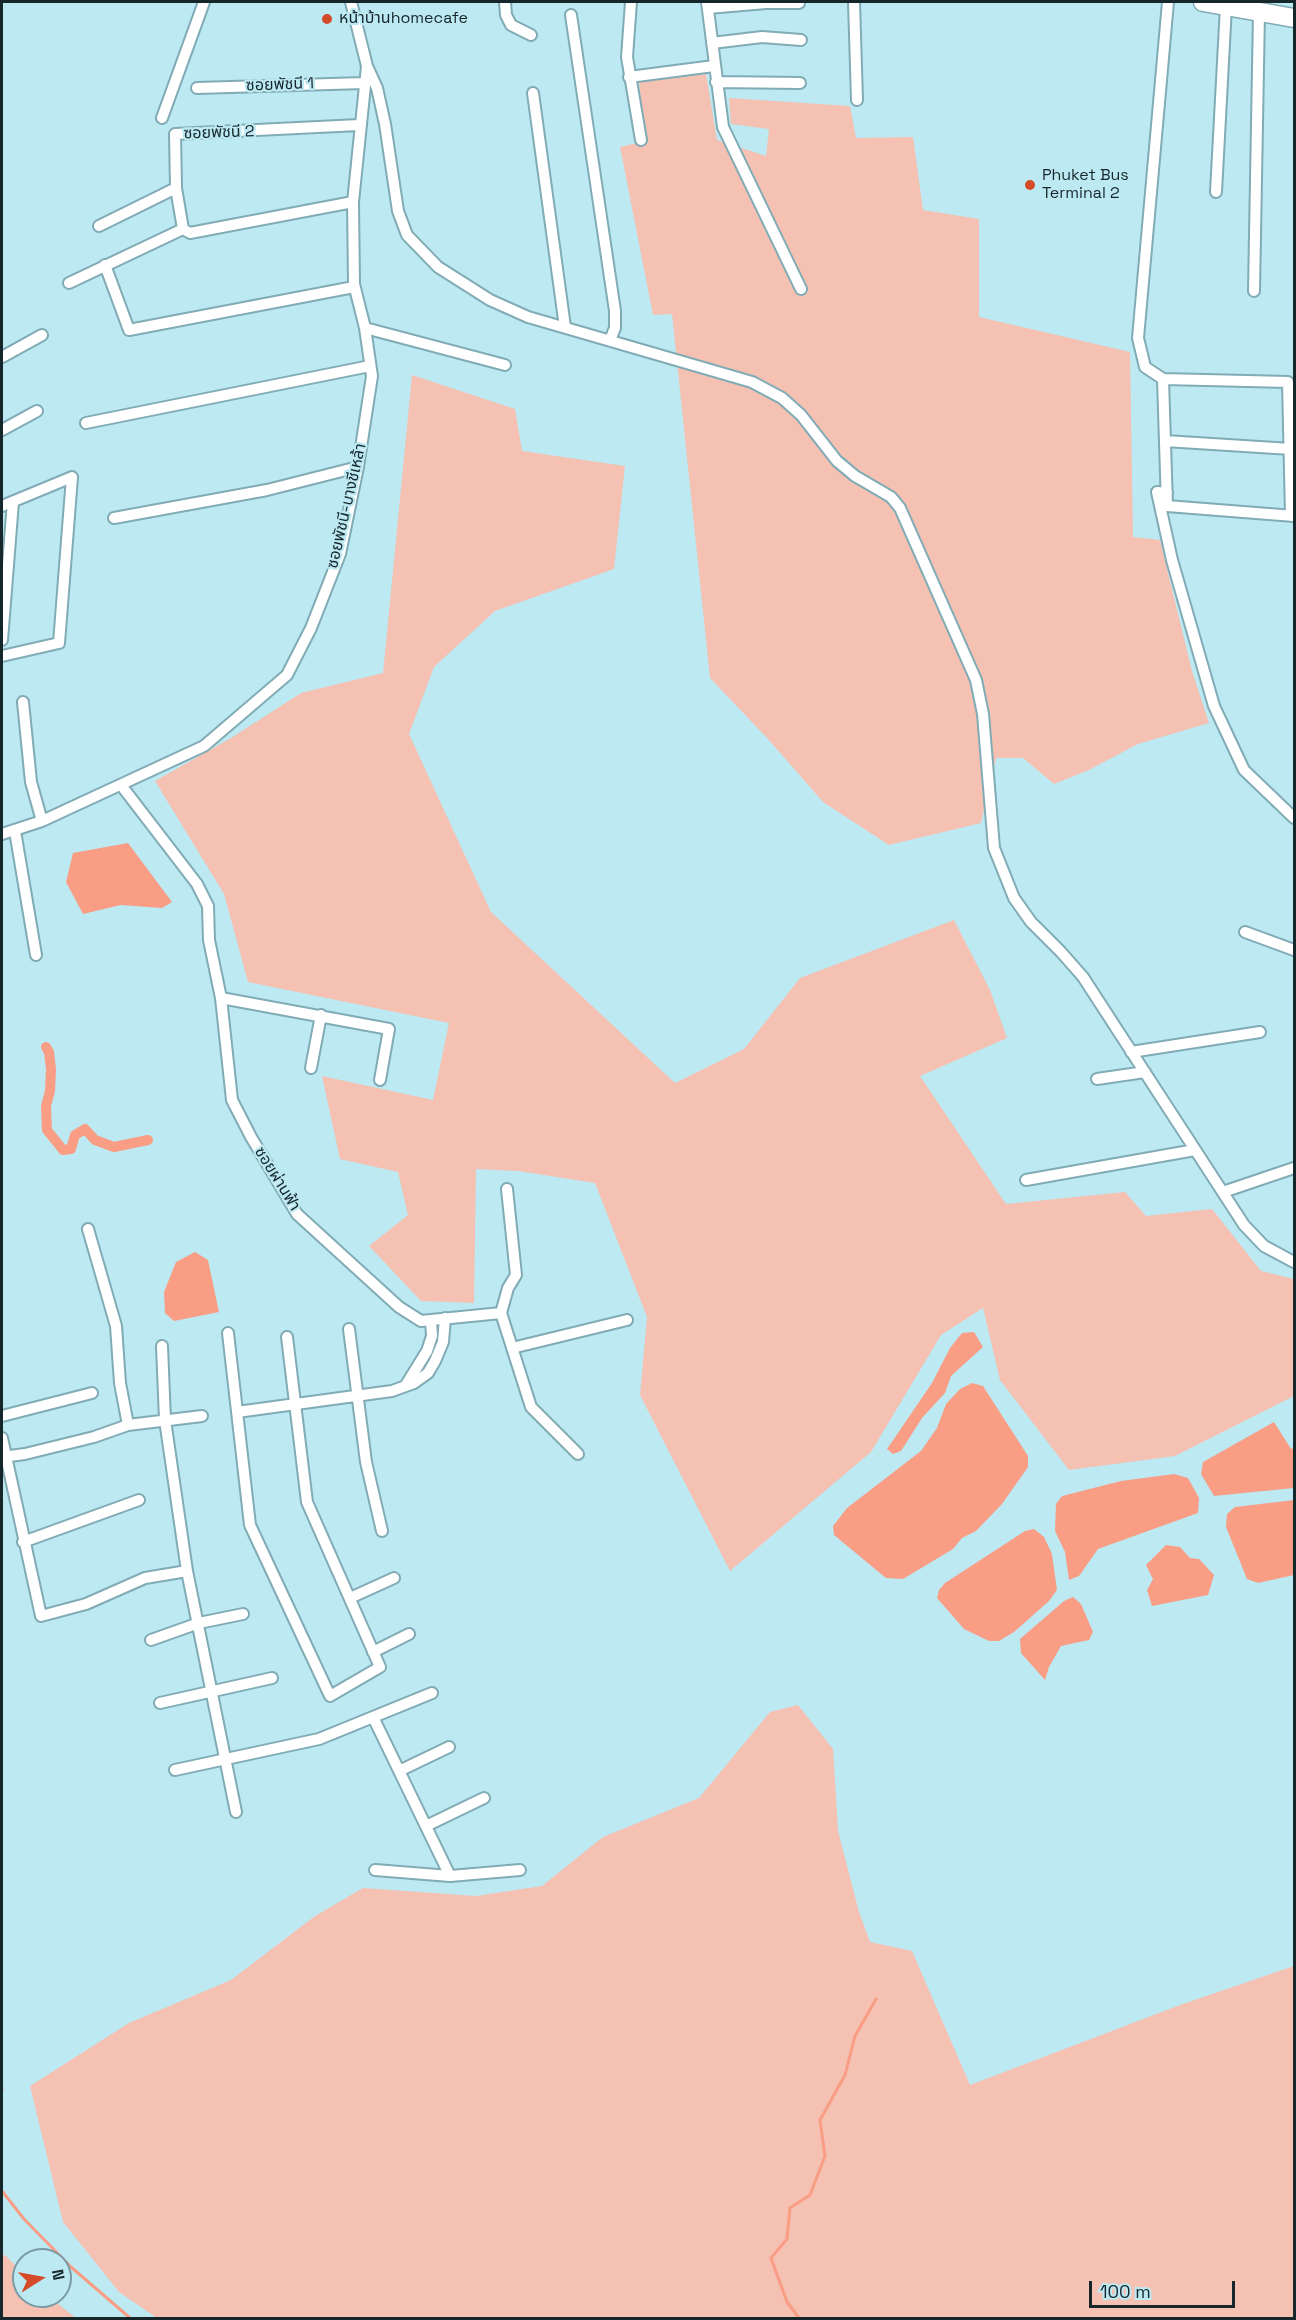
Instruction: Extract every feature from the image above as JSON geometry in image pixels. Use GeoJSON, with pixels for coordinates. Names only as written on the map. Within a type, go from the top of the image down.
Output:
{"type":"FeatureCollection","features":[{"type":"Feature","properties":{"kind":"main road"},"geometry":{"type":"LineString","coordinates":[[1203,2],[1294,18]]}},
{"type":"Feature","properties":{"kind":"street"},"geometry":{"type":"LineString","coordinates":[[162,118],[204,2]]}},
{"type":"Feature","properties":{"kind":"street","name":"ซอยพัชนี-บางชีเหล้า"},"geometry":{"type":"LineString","coordinates":[[2,834],[42,821],[204,746],[287,675],[311,628],[340,554],[358,467],[372,376],[354,287],[353,202],[359,125],[367,66],[351,2]]}},
{"type":"Feature","properties":{"kind":"street"},"geometry":{"type":"LineString","coordinates":[[506,2],[506,15],[511,25],[531,35]]}},
{"type":"Feature","properties":{"kind":"street"},"geometry":{"type":"LineString","coordinates":[[631,2],[627,57],[641,140]]}},
{"type":"Feature","properties":{"kind":"street"},"geometry":{"type":"LineString","coordinates":[[854,2],[857,100]]}},
{"type":"Feature","properties":{"kind":"street"},"geometry":{"type":"LineString","coordinates":[[1163,379],[1167,506],[1293,516],[1288,382],[1163,379],[1145,367],[1138,338],[1168,2]]}},
{"type":"Feature","properties":{"kind":"street"},"geometry":{"type":"LineString","coordinates":[[799,3],[708,4],[723,128],[801,289]]}},
{"type":"Feature","properties":{"kind":"street"},"geometry":{"type":"LineString","coordinates":[[1216,192],[1226,6]]}},
{"type":"Feature","properties":{"kind":"street"},"geometry":{"type":"LineString","coordinates":[[1254,291],[1259,12]]}},
{"type":"Feature","properties":{"kind":"street"},"geometry":{"type":"LineString","coordinates":[[571,15],[615,311],[615,328],[610,340]]}},
{"type":"Feature","properties":{"kind":"street"},"geometry":{"type":"LineString","coordinates":[[712,43],[762,37],[801,40]]}},
{"type":"Feature","properties":{"kind":"street"},"geometry":{"type":"LineString","coordinates":[[367,66],[377,88],[385,124],[398,211],[407,235],[438,267],[490,300],[528,317],[752,382],[782,398],[801,415],[837,461],[855,476],[891,497],[900,508],[976,680],[983,714],[994,849],[1014,898],[1030,922],[1083,977],[1244,1225],[1264,1245],[1294,1262]]}},
{"type":"Feature","properties":{"kind":"street"},"geometry":{"type":"LineString","coordinates":[[629,77],[714,66]]}},
{"type":"Feature","properties":{"kind":"street","name":"ซอยพัชนี 1"},"geometry":{"type":"LineString","coordinates":[[197,88],[364,82]]}},
{"type":"Feature","properties":{"kind":"street"},"geometry":{"type":"LineString","coordinates":[[716,82],[800,83]]}},
{"type":"Feature","properties":{"kind":"street"},"geometry":{"type":"LineString","coordinates":[[532,93],[565,327]]}},
{"type":"Feature","properties":{"kind":"street","name":"ซอยพัชนี 2"},"geometry":{"type":"LineString","coordinates":[[183,229],[176,188],[175,134],[359,125]]}},
{"type":"Feature","properties":{"kind":"street"},"geometry":{"type":"LineString","coordinates":[[99,226],[176,188]]}},
{"type":"Feature","properties":{"kind":"street"},"geometry":{"type":"LineString","coordinates":[[69,283],[183,229],[190,233],[353,202]]}},
{"type":"Feature","properties":{"kind":"street"},"geometry":{"type":"LineString","coordinates":[[105,265],[129,330],[354,287]]}},
{"type":"Feature","properties":{"kind":"street"},"geometry":{"type":"LineString","coordinates":[[364,328],[505,365]]}},
{"type":"Feature","properties":{"kind":"street"},"geometry":{"type":"LineString","coordinates":[[2,357],[42,335]]}},
{"type":"Feature","properties":{"kind":"street"},"geometry":{"type":"LineString","coordinates":[[86,423],[370,366]]}},
{"type":"Feature","properties":{"kind":"street"},"geometry":{"type":"LineString","coordinates":[[2,430],[37,411]]}},
{"type":"Feature","properties":{"kind":"street"},"geometry":{"type":"LineString","coordinates":[[1165,441],[1291,449]]}},
{"type":"Feature","properties":{"kind":"street"},"geometry":{"type":"LineString","coordinates":[[114,518],[267,490],[358,467]]}},
{"type":"Feature","properties":{"kind":"street"},"geometry":{"type":"LineString","coordinates":[[2,506],[72,477],[59,643],[2,656]]}},
{"type":"Feature","properties":{"kind":"street"},"geometry":{"type":"LineString","coordinates":[[1167,493],[1156,492],[1172,560],[1214,706],[1244,770],[1294,818]]}},
{"type":"Feature","properties":{"kind":"street"},"geometry":{"type":"LineString","coordinates":[[2,640],[13,502]]}},
{"type":"Feature","properties":{"kind":"street"},"geometry":{"type":"LineString","coordinates":[[23,702],[31,782],[42,821]]}},
{"type":"Feature","properties":{"kind":"street","name":"ซอยผ่านฟ้า"},"geometry":{"type":"LineString","coordinates":[[121,785],[197,884],[208,906],[209,940],[221,998],[232,1100],[251,1137],[297,1214],[399,1307],[421,1321],[501,1313]]}},
{"type":"Feature","properties":{"kind":"street"},"geometry":{"type":"LineString","coordinates":[[15,831],[36,955]]}},
{"type":"Feature","properties":{"kind":"street"},"geometry":{"type":"LineString","coordinates":[[1245,932],[1294,950]]}},
{"type":"Feature","properties":{"kind":"street"},"geometry":{"type":"LineString","coordinates":[[221,998],[389,1029],[380,1080]]}},
{"type":"Feature","properties":{"kind":"street"},"geometry":{"type":"LineString","coordinates":[[311,1068],[321,1016]]}},
{"type":"Feature","properties":{"kind":"street"},"geometry":{"type":"LineString","coordinates":[[1131,1052],[1260,1032]]}},
{"type":"Feature","properties":{"kind":"street"},"geometry":{"type":"LineString","coordinates":[[1097,1079],[1144,1072]]}},
{"type":"Feature","properties":{"kind":"street"},"geometry":{"type":"LineString","coordinates":[[1026,1180],[1195,1150]]}},
{"type":"Feature","properties":{"kind":"street"},"geometry":{"type":"LineString","coordinates":[[1223,1192],[1294,1168]]}},
{"type":"Feature","properties":{"kind":"street"},"geometry":{"type":"LineString","coordinates":[[507,1189],[516,1275],[508,1288],[501,1313],[531,1407],[578,1454]]}},
{"type":"Feature","properties":{"kind":"street"},"geometry":{"type":"LineString","coordinates":[[88,1229],[116,1326],[120,1383],[128,1425]]}},
{"type":"Feature","properties":{"kind":"street"},"geometry":{"type":"LineString","coordinates":[[237,1412],[392,1390],[422,1379],[435,1361],[442,1342],[445,1318]]}},
{"type":"Feature","properties":{"kind":"street"},"geometry":{"type":"LineString","coordinates":[[406,1385],[427,1351],[432,1336],[431,1320]]}},
{"type":"Feature","properties":{"kind":"street"},"geometry":{"type":"LineString","coordinates":[[512,1348],[627,1320]]}},
{"type":"Feature","properties":{"kind":"street"},"geometry":{"type":"LineString","coordinates":[[349,1329],[366,1462],[382,1532]]}},
{"type":"Feature","properties":{"kind":"street"},"geometry":{"type":"LineString","coordinates":[[228,1333],[250,1525],[330,1696],[380,1667],[307,1502],[286,1337]]}},
{"type":"Feature","properties":{"kind":"street"},"geometry":{"type":"LineString","coordinates":[[162,1346],[165,1420],[187,1571],[236,1812]]}},
{"type":"Feature","properties":{"kind":"street"},"geometry":{"type":"LineString","coordinates":[[2,1416],[92,1393]]}},
{"type":"Feature","properties":{"kind":"street"},"geometry":{"type":"LineString","coordinates":[[4,1456],[25,1454],[94,1437],[128,1425],[202,1416]]}},
{"type":"Feature","properties":{"kind":"street"},"geometry":{"type":"LineString","coordinates":[[2,1438],[4,1456],[41,1616],[86,1604],[146,1578],[187,1571]]}},
{"type":"Feature","properties":{"kind":"street"},"geometry":{"type":"LineString","coordinates":[[23,1542],[139,1500]]}},
{"type":"Feature","properties":{"kind":"street"},"geometry":{"type":"LineString","coordinates":[[350,1598],[394,1578]]}},
{"type":"Feature","properties":{"kind":"street"},"geometry":{"type":"LineString","coordinates":[[151,1640],[199,1623],[243,1614]]}},
{"type":"Feature","properties":{"kind":"street"},"geometry":{"type":"LineString","coordinates":[[373,1652],[409,1634]]}},
{"type":"Feature","properties":{"kind":"street"},"geometry":{"type":"LineString","coordinates":[[159,1703],[272,1678]]}},
{"type":"Feature","properties":{"kind":"street"},"geometry":{"type":"LineString","coordinates":[[175,1770],[319,1740],[432,1693]]}},
{"type":"Feature","properties":{"kind":"street"},"geometry":{"type":"LineString","coordinates":[[373,1717],[450,1876]]}},
{"type":"Feature","properties":{"kind":"street"},"geometry":{"type":"LineString","coordinates":[[399,1771],[449,1748]]}},
{"type":"Feature","properties":{"kind":"street"},"geometry":{"type":"LineString","coordinates":[[426,1826],[484,1798]]}},
{"type":"Feature","properties":{"kind":"street"},"geometry":{"type":"LineString","coordinates":[[375,1870],[450,1876],[520,1870]]}},
{"type":"Feature","properties":{"kind":"shaded area"},"geometry":{"type":"Polygon","coordinates":[[[706,74],[717,140],[766,156],[769,129],[731,124],[729,98],[850,106],[856,138],[913,137],[923,210],[979,219],[979,317],[1130,352],[1133,537],[1160,540],[1192,671],[1209,723],[1138,744],[1089,770],[1054,784],[1023,758],[996,758],[981,823],[889,845],[823,802],[710,678],[672,314],[653,315],[620,147],[645,141],[639,82],[706,74]]]}},
{"type":"Feature","properties":{"kind":"shaded area"},"geometry":{"type":"Polygon","coordinates":[[[412,375],[515,409],[522,451],[625,466],[614,569],[495,611],[434,667],[409,734],[491,912],[675,1083],[744,1049],[800,978],[954,920],[990,990],[1007,1038],[920,1076],[1006,1204],[1125,1192],[1146,1216],[1212,1209],[1261,1271],[1294,1279],[1294,1396],[1175,1456],[1069,1470],[1000,1380],[983,1308],[941,1335],[871,1452],[730,1571],[640,1395],[647,1317],[595,1183],[518,1171],[476,1169],[474,1303],[421,1301],[369,1246],[408,1215],[398,1172],[340,1159],[322,1076],[433,1100],[449,1023],[248,982],[224,894],[155,781],[231,738],[301,693],[383,673],[412,375]]]}},
{"type":"Feature","properties":{"kind":"shaded area"},"geometry":{"type":"Polygon","coordinates":[[[128,843],[172,902],[162,908],[121,905],[83,914],[66,882],[73,853],[128,843]]]}},
{"type":"Feature","properties":{"kind":"shaded area"},"geometry":{"type":"Polygon","coordinates":[[[195,1252],[208,1260],[219,1312],[174,1321],[165,1313],[164,1292],[176,1262],[195,1252]]]}},
{"type":"Feature","properties":{"kind":"shaded area"},"geometry":{"type":"Polygon","coordinates":[[[974,1332],[983,1347],[951,1376],[945,1393],[922,1418],[901,1451],[893,1454],[887,1449],[932,1383],[950,1348],[962,1333],[974,1332]]]}},
{"type":"Feature","properties":{"kind":"shaded area"},"geometry":{"type":"Polygon","coordinates":[[[972,1383],[983,1386],[1028,1456],[1028,1467],[1002,1504],[976,1531],[962,1538],[953,1549],[903,1579],[886,1578],[834,1535],[833,1526],[847,1508],[921,1451],[937,1428],[946,1404],[960,1389],[972,1383]]]}},
{"type":"Feature","properties":{"kind":"shaded area"},"geometry":{"type":"Polygon","coordinates":[[[1274,1422],[1291,1449],[1294,1447],[1294,1488],[1214,1496],[1201,1474],[1203,1462],[1274,1422]]]}},
{"type":"Feature","properties":{"kind":"shaded area"},"geometry":{"type":"Polygon","coordinates":[[[1174,1474],[1188,1478],[1199,1498],[1198,1513],[1098,1549],[1079,1576],[1069,1580],[1065,1552],[1055,1531],[1056,1504],[1062,1496],[1121,1481],[1174,1474]]]}},
{"type":"Feature","properties":{"kind":"shaded area"},"geometry":{"type":"Polygon","coordinates":[[[1294,1500],[1294,1575],[1258,1583],[1247,1579],[1226,1527],[1227,1514],[1235,1507],[1294,1500]]]}},
{"type":"Feature","properties":{"kind":"shaded area"},"geometry":{"type":"Polygon","coordinates":[[[1034,1529],[1044,1537],[1052,1554],[1057,1590],[1049,1601],[1014,1632],[999,1641],[989,1641],[964,1629],[937,1598],[939,1590],[945,1583],[1025,1531],[1034,1529]]]}},
{"type":"Feature","properties":{"kind":"shaded area"},"geometry":{"type":"Polygon","coordinates":[[[1166,1545],[1180,1547],[1190,1558],[1199,1559],[1214,1575],[1208,1595],[1152,1606],[1147,1590],[1153,1579],[1146,1565],[1166,1545]]]}},
{"type":"Feature","properties":{"kind":"shaded area"},"geometry":{"type":"Polygon","coordinates":[[[1073,1597],[1081,1604],[1093,1632],[1089,1640],[1061,1646],[1049,1667],[1045,1680],[1021,1653],[1020,1639],[1064,1601],[1073,1597]]]}},
{"type":"Feature","properties":{"kind":"shaded area"},"geometry":{"type":"Polygon","coordinates":[[[798,1705],[833,1749],[838,1831],[859,1912],[870,1942],[912,1951],[970,2085],[1180,2005],[1294,1966],[1294,2318],[157,2318],[119,2292],[63,2222],[30,2086],[129,2023],[231,1980],[315,1916],[363,1888],[476,1896],[542,1886],[603,1837],[699,1798],[770,1712],[798,1705]]]}},
{"type":"Feature","properties":{"kind":"shaded area"},"geometry":{"type":"Polygon","coordinates":[[[5,2255],[12,2262],[12,2308],[63,2308],[76,2318],[2,2318],[2,2256],[5,2255]]]}},
{"type":"Feature","properties":{"kind":"waterway"},"geometry":{"type":"LineString","coordinates":[[46,1047],[49,1052],[51,1069],[50,1091],[46,1106],[47,1130],[63,1150],[71,1149],[75,1135],[85,1129],[95,1140],[114,1147],[148,1140]]}},
{"type":"Feature","properties":{"kind":"waterway"},"geometry":{"type":"LineString","coordinates":[[799,2318],[787,2302],[771,2258],[787,2239],[790,2208],[810,2195],[825,2156],[820,2120],[845,2075],[855,2036],[876,1999]]}},
{"type":"Feature","properties":{"kind":"waterway"},"geometry":{"type":"LineString","coordinates":[[2,2191],[24,2219],[71,2267],[130,2318]]}},
{"type":"Feature","properties":{"kind":"place","name":"หน้าบ้านhomecafe"},"geometry":{"type":"Point","coordinates":[327,19]}},
{"type":"Feature","properties":{"kind":"place","name":"Phuket Bus Terminal 2"},"geometry":{"type":"Point","coordinates":[1030,185]}}]}
